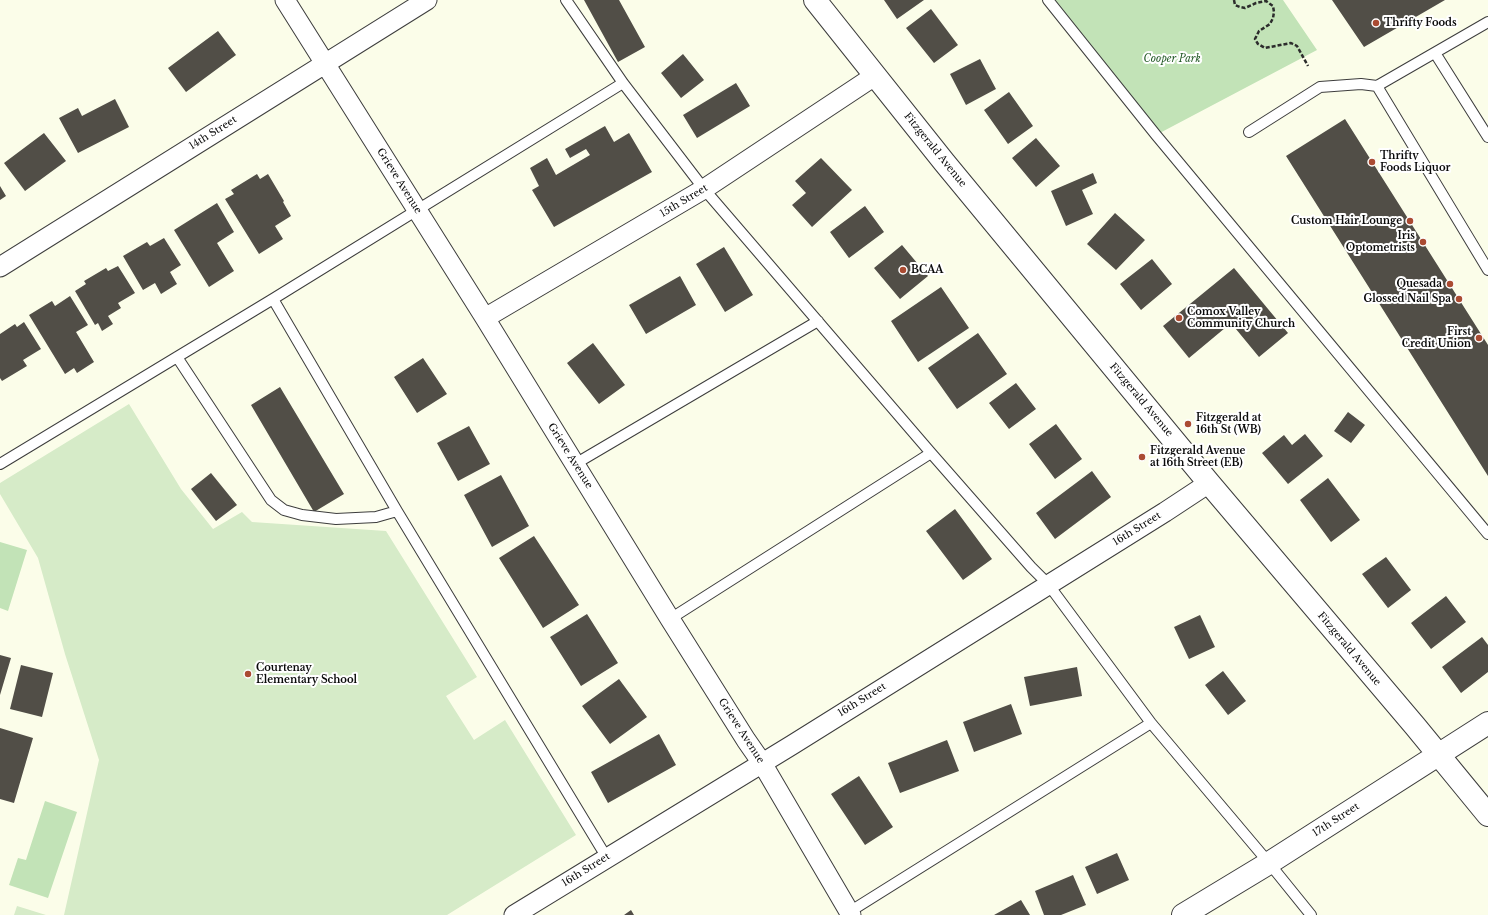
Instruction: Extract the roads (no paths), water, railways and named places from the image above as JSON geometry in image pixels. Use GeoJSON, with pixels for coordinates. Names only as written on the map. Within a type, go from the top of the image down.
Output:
{"type":"FeatureCollection","features":[{"type":"Feature","properties":{"kind":"street","name":"Grieve Avenue"},"geometry":{"type":"LineString","coordinates":[[285,0],[485,318],[670,619],[762,763],[848,914]]}},
{"type":"Feature","properties":{"kind":"street","name":"14th Street"},"geometry":{"type":"LineString","coordinates":[[0,267],[427,0]]}},
{"type":"Feature","properties":{"kind":"street","name":"Fitzgerald Avenue"},"geometry":{"type":"LineString","coordinates":[[815,0],[944,162],[1209,483],[1488,815]]}},
{"type":"Feature","properties":{"kind":"street","name":"15th Street"},"geometry":{"type":"LineString","coordinates":[[485,318],[704,189],[876,75]]}},
{"type":"Feature","properties":{"kind":"street","name":"16th Street"},"geometry":{"type":"LineString","coordinates":[[514,915],[762,763],[1209,483]]}},
{"type":"Feature","properties":{"kind":"street","name":"17th Street"},"geometry":{"type":"LineString","coordinates":[[1183,915],[1269,863],[1488,723]]}},
{"type":"Feature","properties":{"kind":"lane"},"geometry":{"type":"LineString","coordinates":[[566,0],[623,83],[704,189],[931,454],[1031,567],[1048,584],[1151,723],[1311,915]]}},
{"type":"Feature","properties":{"kind":"lane"},"geometry":{"type":"LineString","coordinates":[[1048,0],[1156,135],[1488,534]]}},
{"type":"Feature","properties":{"kind":"lane"},"geometry":{"type":"LineString","coordinates":[[1249,132],[1320,87],[1361,84],[1377,86],[1488,22]]}},
{"type":"Feature","properties":{"kind":"lane"},"geometry":{"type":"LineString","coordinates":[[1435,53],[1488,137]]}},
{"type":"Feature","properties":{"kind":"lane"},"geometry":{"type":"LineString","coordinates":[[0,464],[393,226],[417,209],[623,83]]}},
{"type":"Feature","properties":{"kind":"lane"},"geometry":{"type":"LineString","coordinates":[[1377,86],[1488,270]]}},
{"type":"Feature","properties":{"kind":"lane"},"geometry":{"type":"LineString","coordinates":[[273,299],[397,511],[607,858]]}},
{"type":"Feature","properties":{"kind":"lane"},"geometry":{"type":"LineString","coordinates":[[575,464],[818,321]]}},
{"type":"Feature","properties":{"kind":"lane"},"geometry":{"type":"LineString","coordinates":[[177,357],[271,500],[284,510],[302,516],[336,519],[376,517],[397,511]]}},
{"type":"Feature","properties":{"kind":"lane"},"geometry":{"type":"LineString","coordinates":[[670,619],[931,454]]}},
{"type":"Feature","properties":{"kind":"lane"},"geometry":{"type":"LineString","coordinates":[[848,914],[1151,723]]}},
{"type":"Feature","properties":{"kind":"place","name":"Thrifty Foods"},"geometry":{"type":"Point","coordinates":[1376,23]}},
{"type":"Feature","properties":{"kind":"place","name":"Thrifty Foods Liquor"},"geometry":{"type":"Point","coordinates":[1372,162]}},
{"type":"Feature","properties":{"kind":"place","name":"Custom Hair Lounge"},"geometry":{"type":"Point","coordinates":[1410,221]}},
{"type":"Feature","properties":{"kind":"place","name":"Iris Optometrists"},"geometry":{"type":"Point","coordinates":[1423,242]}},
{"type":"Feature","properties":{"kind":"place","name":"BCAA"},"geometry":{"type":"Point","coordinates":[903,270]}},
{"type":"Feature","properties":{"kind":"place","name":"Quesada"},"geometry":{"type":"Point","coordinates":[1450,284]}},
{"type":"Feature","properties":{"kind":"place","name":"Glossed Nail Spa"},"geometry":{"type":"Point","coordinates":[1459,299]}},
{"type":"Feature","properties":{"kind":"place","name":"Comox Valley Community Church"},"geometry":{"type":"Point","coordinates":[1179,318]}},
{"type":"Feature","properties":{"kind":"place","name":"First Credit Union"},"geometry":{"type":"Point","coordinates":[1479,338]}},
{"type":"Feature","properties":{"kind":"place","name":"Fitzgerald at 16th St (WB)"},"geometry":{"type":"Point","coordinates":[1188,424]}},
{"type":"Feature","properties":{"kind":"place","name":"Fitzgerald Avenue at 16th Street (EB)"},"geometry":{"type":"Point","coordinates":[1142,457]}},
{"type":"Feature","properties":{"kind":"place","name":"Courtenay Elementary School"},"geometry":{"type":"Point","coordinates":[248,674]}},
{"type":"Feature","properties":{"kind":"park label","name":"Cooper Park"},"geometry":{"type":"Point","coordinates":[1172,59]}}]}
